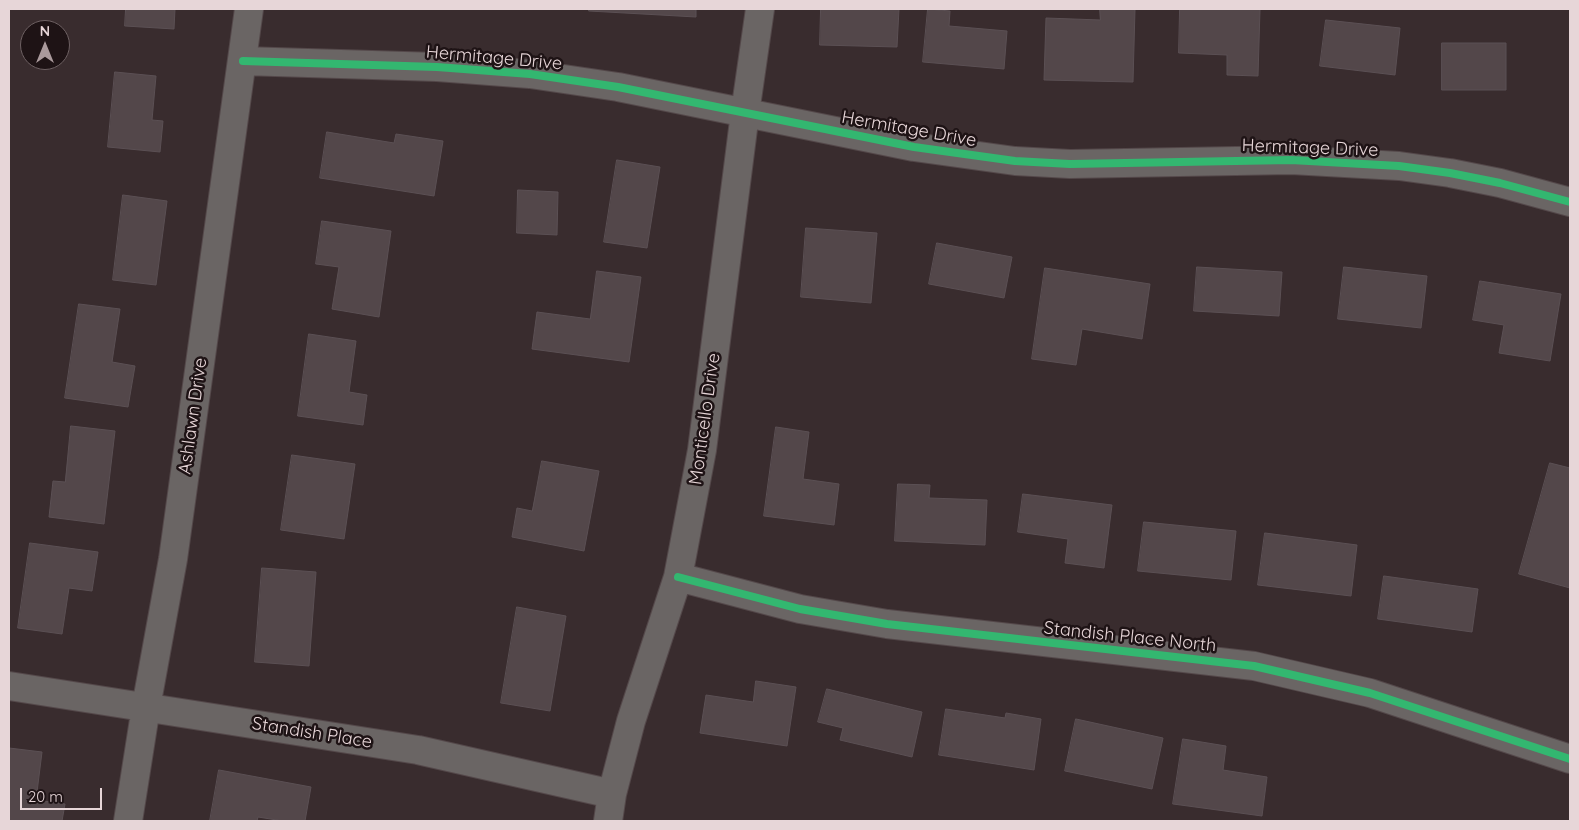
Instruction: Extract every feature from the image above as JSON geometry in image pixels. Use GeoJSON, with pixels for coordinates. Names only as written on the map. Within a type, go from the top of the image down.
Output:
{"type":"FeatureCollection","features":[{"type":"Feature","properties":{"kind":"street","name":"Ashlawn Drive"},"geometry":{"type":"LineString","coordinates":[[128,821],[146,707],[173,559],[249,9]]}},
{"type":"Feature","properties":{"kind":"street","name":"Monticello Drive"},"geometry":{"type":"LineString","coordinates":[[608,821],[612,794],[631,721],[678,576],[702,450],[760,9]]}},
{"type":"Feature","properties":{"kind":"street","name":"Hermitage Drive"},"geometry":{"type":"LineString","coordinates":[[243,62],[437,66],[530,74],[618,87],[914,148],[1014,161],[1070,164],[1291,160],[1399,166],[1450,172],[1500,182],[1570,202]]}},
{"type":"Feature","properties":{"kind":"street","name":"Standish Place North"},"geometry":{"type":"LineString","coordinates":[[678,576],[800,609],[887,624],[1254,666],[1370,692],[1570,760]]}},
{"type":"Feature","properties":{"kind":"street","name":"Standish Place"},"geometry":{"type":"LineString","coordinates":[[9,686],[418,750],[612,794]]}},
{"type":"Feature","properties":{"kind":"building"},"geometry":{"type":"Polygon","coordinates":[[[126,9],[175,9],[174,29],[125,26],[126,9]]]}},
{"type":"Feature","properties":{"kind":"building"},"geometry":{"type":"Polygon","coordinates":[[[589,9],[696,9],[696,17],[589,11],[589,9]]]}},
{"type":"Feature","properties":{"kind":"building"},"geometry":{"type":"Polygon","coordinates":[[[821,9],[899,9],[897,47],[820,45],[821,9]]]}},
{"type":"Feature","properties":{"kind":"building"},"geometry":{"type":"Polygon","coordinates":[[[928,9],[950,11],[949,26],[1007,31],[1004,69],[923,62],[928,9]]]}},
{"type":"Feature","properties":{"kind":"building"},"geometry":{"type":"Polygon","coordinates":[[[1100,9],[1135,9],[1133,82],[1044,80],[1046,18],[1100,20],[1100,9]]]}},
{"type":"Feature","properties":{"kind":"building"},"geometry":{"type":"Polygon","coordinates":[[[1180,9],[1260,9],[1258,76],[1227,75],[1227,55],[1179,53],[1180,9]]]}},
{"type":"Feature","properties":{"kind":"building"},"geometry":{"type":"Polygon","coordinates":[[[1326,20],[1400,28],[1395,75],[1320,66],[1326,20]]]}},
{"type":"Feature","properties":{"kind":"building"},"geometry":{"type":"Polygon","coordinates":[[[1442,43],[1506,43],[1506,90],[1442,90],[1442,43]]]}},
{"type":"Feature","properties":{"kind":"building"},"geometry":{"type":"Polygon","coordinates":[[[115,72],[156,76],[152,120],[163,121],[160,152],[108,147],[115,72]]]}},
{"type":"Feature","properties":{"kind":"building"},"geometry":{"type":"Polygon","coordinates":[[[327,132],[394,143],[396,134],[443,141],[434,196],[320,178],[327,132]]]}},
{"type":"Feature","properties":{"kind":"building"},"geometry":{"type":"Polygon","coordinates":[[[617,160],[660,167],[647,248],[604,242],[617,160]]]}},
{"type":"Feature","properties":{"kind":"building"},"geometry":{"type":"Polygon","coordinates":[[[518,190],[558,192],[557,235],[517,233],[518,190]]]}},
{"type":"Feature","properties":{"kind":"building"},"geometry":{"type":"Polygon","coordinates":[[[123,195],[167,201],[156,285],[113,280],[123,195]]]}},
{"type":"Feature","properties":{"kind":"building"},"geometry":{"type":"Polygon","coordinates":[[[322,221],[391,231],[379,317],[332,309],[339,267],[316,264],[322,221]]]}},
{"type":"Feature","properties":{"kind":"building"},"geometry":{"type":"Polygon","coordinates":[[[806,228],[877,233],[871,303],[801,297],[806,228]]]}},
{"type":"Feature","properties":{"kind":"building"},"geometry":{"type":"Polygon","coordinates":[[[937,243],[1012,257],[1004,298],[929,284],[937,243]]]}},
{"type":"Feature","properties":{"kind":"building"},"geometry":{"type":"Polygon","coordinates":[[[1197,267],[1282,272],[1279,316],[1194,311],[1197,267]]]}},
{"type":"Feature","properties":{"kind":"building"},"geometry":{"type":"Polygon","coordinates":[[[1344,267],[1427,276],[1421,328],[1338,319],[1344,267]]]}},
{"type":"Feature","properties":{"kind":"building"},"geometry":{"type":"Polygon","coordinates":[[[1045,268],[1150,284],[1142,339],[1082,329],[1076,365],[1032,359],[1045,268]]]}},
{"type":"Feature","properties":{"kind":"building"},"geometry":{"type":"Polygon","coordinates":[[[597,271],[641,277],[629,362],[532,349],[537,312],[590,319],[597,271]]]}},
{"type":"Feature","properties":{"kind":"building"},"geometry":{"type":"Polygon","coordinates":[[[1480,281],[1561,294],[1550,361],[1499,353],[1504,325],[1473,320],[1480,281]]]}},
{"type":"Feature","properties":{"kind":"building"},"geometry":{"type":"Polygon","coordinates":[[[79,304],[120,309],[112,362],[135,366],[128,407],[65,398],[79,304]]]}},
{"type":"Feature","properties":{"kind":"building"},"geometry":{"type":"Polygon","coordinates":[[[309,334],[356,341],[349,392],[367,395],[363,425],[298,416],[309,334]]]}},
{"type":"Feature","properties":{"kind":"building"},"geometry":{"type":"Polygon","coordinates":[[[71,426],[115,431],[104,524],[49,517],[53,481],[65,482],[71,426]]]}},
{"type":"Feature","properties":{"kind":"building"},"geometry":{"type":"Polygon","coordinates":[[[776,427],[809,432],[803,479],[839,484],[834,525],[764,516],[776,427]]]}},
{"type":"Feature","properties":{"kind":"building"},"geometry":{"type":"Polygon","coordinates":[[[292,455],[355,464],[344,539],[281,530],[292,455]]]}},
{"type":"Feature","properties":{"kind":"building"},"geometry":{"type":"Polygon","coordinates":[[[542,461],[599,471],[584,551],[512,537],[517,508],[532,511],[542,461]]]}},
{"type":"Feature","properties":{"kind":"building"},"geometry":{"type":"Polygon","coordinates":[[[1550,463],[1570,468],[1570,588],[1519,574],[1550,463]]]}},
{"type":"Feature","properties":{"kind":"building"},"geometry":{"type":"Polygon","coordinates":[[[898,484],[930,485],[929,498],[987,500],[985,545],[895,541],[898,484]]]}},
{"type":"Feature","properties":{"kind":"building"},"geometry":{"type":"Polygon","coordinates":[[[1023,494],[1112,505],[1104,568],[1065,563],[1068,539],[1018,532],[1023,494]]]}},
{"type":"Feature","properties":{"kind":"building"},"geometry":{"type":"Polygon","coordinates":[[[1144,522],[1236,531],[1231,580],[1138,571],[1144,522]]]}},
{"type":"Feature","properties":{"kind":"building"},"geometry":{"type":"Polygon","coordinates":[[[1265,533],[1357,545],[1351,596],[1258,585],[1265,533]]]}},
{"type":"Feature","properties":{"kind":"building"},"geometry":{"type":"Polygon","coordinates":[[[30,543],[98,552],[92,591],[69,588],[62,634],[18,628],[30,543]]]}},
{"type":"Feature","properties":{"kind":"building"},"geometry":{"type":"Polygon","coordinates":[[[262,568],[316,572],[309,666],[255,662],[262,568]]]}},
{"type":"Feature","properties":{"kind":"building"},"geometry":{"type":"Polygon","coordinates":[[[1384,576],[1478,589],[1472,632],[1378,619],[1384,576]]]}},
{"type":"Feature","properties":{"kind":"building"},"geometry":{"type":"Polygon","coordinates":[[[517,607],[566,616],[550,711],[501,703],[517,607]]]}},
{"type":"Feature","properties":{"kind":"building"},"geometry":{"type":"Polygon","coordinates":[[[756,681],[796,687],[787,746],[700,733],[706,695],[753,702],[756,681]]]}},
{"type":"Feature","properties":{"kind":"building"},"geometry":{"type":"Polygon","coordinates":[[[827,689],[922,712],[912,757],[840,740],[843,728],[818,722],[827,689]]]}},
{"type":"Feature","properties":{"kind":"building"},"geometry":{"type":"Polygon","coordinates":[[[946,709],[1005,718],[1006,713],[1041,719],[1034,770],[939,755],[946,709]]]}},
{"type":"Feature","properties":{"kind":"building"},"geometry":{"type":"Polygon","coordinates":[[[1076,719],[1163,738],[1152,789],[1065,771],[1076,719]]]}},
{"type":"Feature","properties":{"kind":"building"},"geometry":{"type":"Polygon","coordinates":[[[1183,739],[1226,746],[1223,770],[1267,777],[1262,816],[1173,804],[1183,739]]]}},
{"type":"Feature","properties":{"kind":"building"},"geometry":{"type":"Polygon","coordinates":[[[9,748],[42,752],[36,800],[65,804],[62,821],[9,821],[9,748]]]}},
{"type":"Feature","properties":{"kind":"building"},"geometry":{"type":"Polygon","coordinates":[[[219,770],[311,787],[305,821],[283,821],[258,817],[257,821],[210,821],[219,770]]]}},
{"type":"Feature","properties":{"kind":"cycle path"},"geometry":{"type":"LineString","coordinates":[[243,61],[437,67],[530,74],[618,87],[914,147],[1015,161],[1070,164],[1291,160],[1399,166],[1450,173],[1500,183],[1570,202]]}},
{"type":"Feature","properties":{"kind":"cycle path"},"geometry":{"type":"LineString","coordinates":[[678,577],[800,609],[887,624],[1254,666],[1370,693],[1570,759]]}}]}
